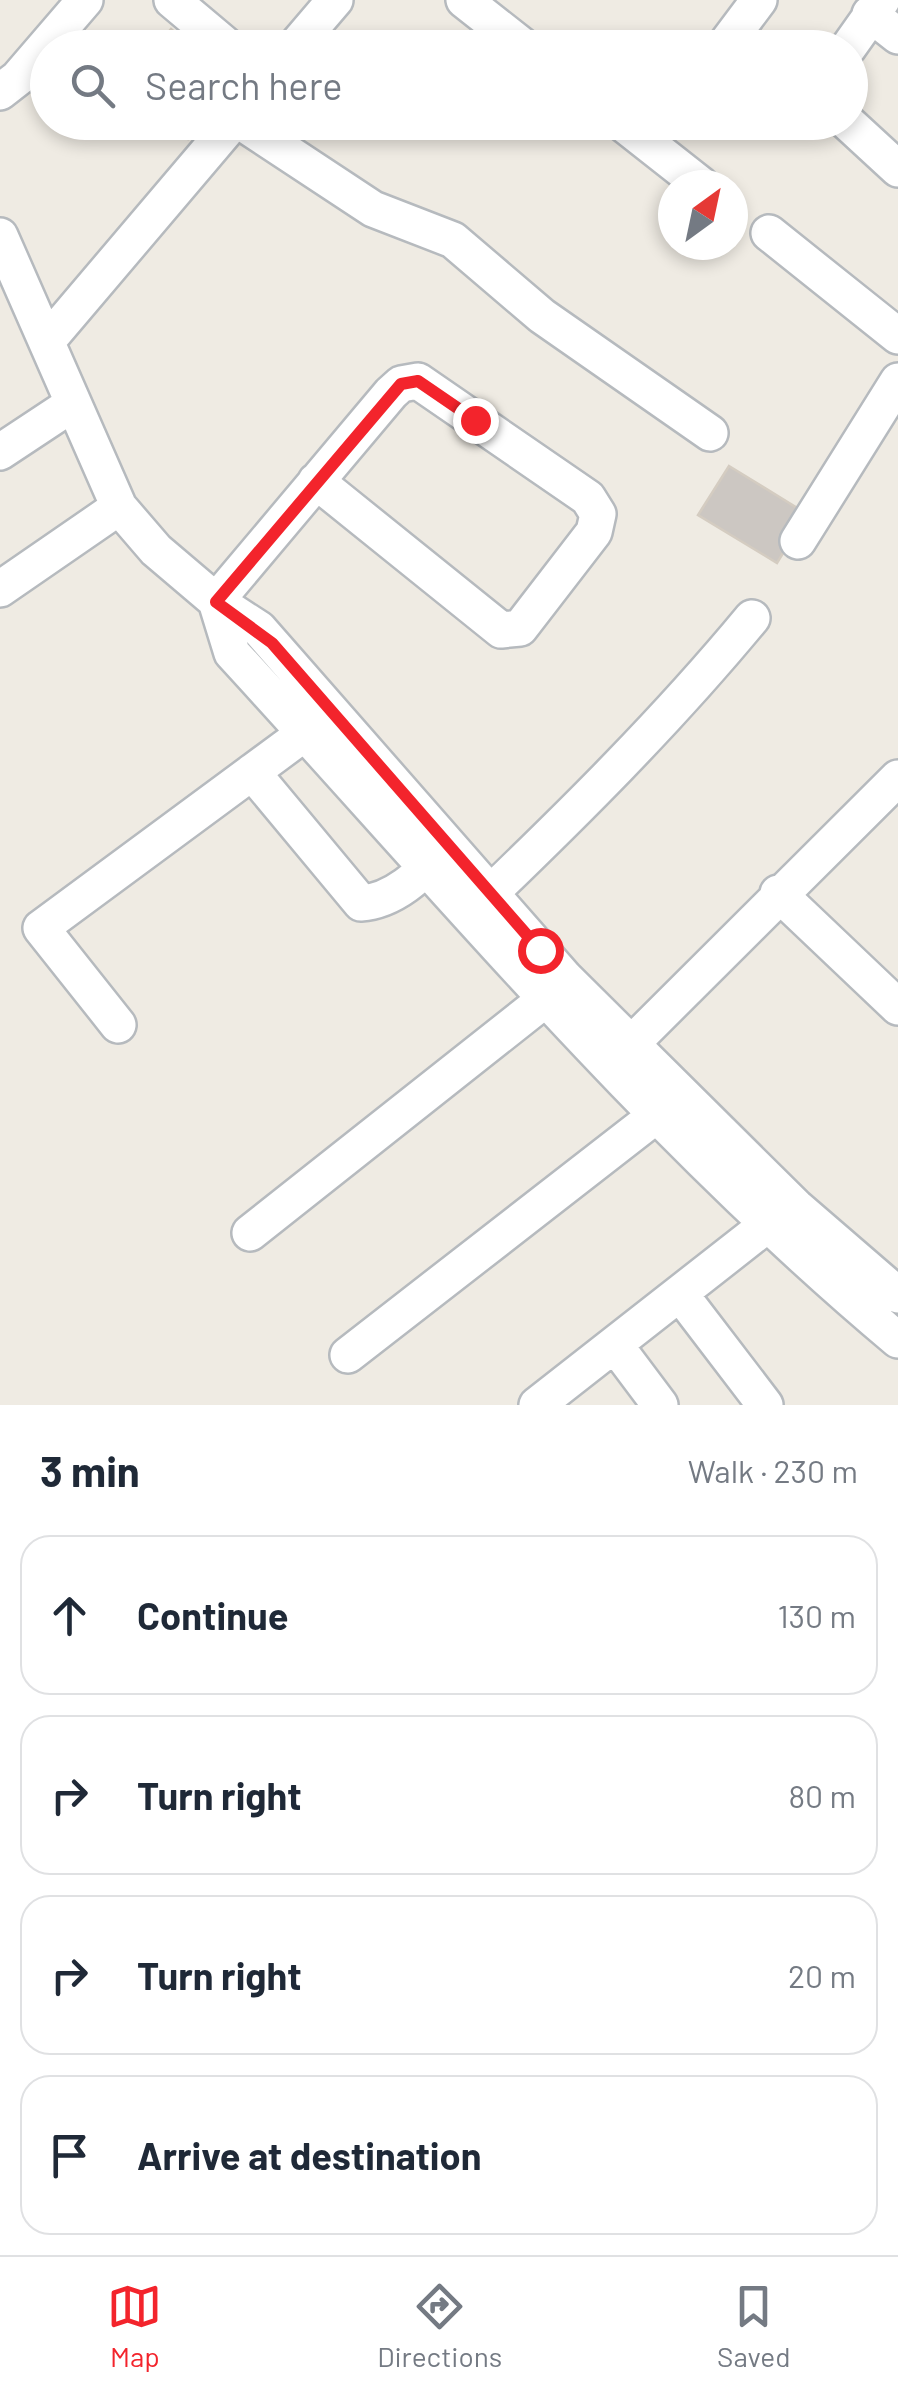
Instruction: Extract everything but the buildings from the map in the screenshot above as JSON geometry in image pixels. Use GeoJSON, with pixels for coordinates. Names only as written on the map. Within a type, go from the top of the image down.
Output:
{"type":"FeatureCollection","features":[{"type":"Feature","properties":{"kind":"street"},"geometry":{"type":"LineString","coordinates":[[59,30],[85,0]]}},
{"type":"Feature","properties":{"kind":"street"},"geometry":{"type":"LineString","coordinates":[[172,0],[208,30]]}},
{"type":"Feature","properties":{"kind":"street"},"geometry":{"type":"LineString","coordinates":[[309,30],[335,0]]}},
{"type":"Feature","properties":{"kind":"street"},"geometry":{"type":"LineString","coordinates":[[464,0],[502,30]]}},
{"type":"Feature","properties":{"kind":"street"},"geometry":{"type":"LineString","coordinates":[[736,30],[759,0]]}},
{"type":"Feature","properties":{"kind":"street"},"geometry":{"type":"LineString","coordinates":[[0,92],[30,64]]}},
{"type":"Feature","properties":{"kind":"street"},"geometry":{"type":"LineString","coordinates":[[48,340],[218,140]]}},
{"type":"Feature","properties":{"kind":"street"},"geometry":{"type":"LineString","coordinates":[[269,140],[374,209],[454,240],[542,316],[710,432]]}},
{"type":"Feature","properties":{"kind":"street"},"geometry":{"type":"LineString","coordinates":[[644,140],[682,170]]}},
{"type":"Feature","properties":{"kind":"street"},"geometry":{"type":"LineString","coordinates":[[867,140],[898,168]]}},
{"type":"Feature","properties":{"kind":"street"},"geometry":{"type":"LineString","coordinates":[[769,234],[898,336]]}},
{"type":"Feature","properties":{"kind":"street"},"geometry":{"type":"LineString","coordinates":[[3,248],[48,340],[71,405],[119,507],[156,550],[216,602],[272,643],[438,856],[620,1056],[658,1114],[768,1224],[898,1340]]}},
{"type":"Feature","properties":{"kind":"street"},"geometry":{"type":"LineString","coordinates":[[216,602],[316,481],[391,392],[401,384],[418,381],[588,498],[598,514],[594,532],[520,628],[501,630],[316,481]]}},
{"type":"Feature","properties":{"kind":"street"},"geometry":{"type":"LineString","coordinates":[[798,541],[898,381]]}},
{"type":"Feature","properties":{"kind":"street"},"geometry":{"type":"LineString","coordinates":[[0,452],[71,405]]}},
{"type":"Feature","properties":{"kind":"street"},"geometry":{"type":"LineString","coordinates":[[0,589],[119,507]]}},
{"type":"Feature","properties":{"kind":"street"},"geometry":{"type":"LineString","coordinates":[[216,602],[232,652],[305,733],[438,856]]}},
{"type":"Feature","properties":{"kind":"street"},"geometry":{"type":"LineString","coordinates":[[480,904],[622,767],[647,732],[679,707],[752,618]]}},
{"type":"Feature","properties":{"kind":"street"},"geometry":{"type":"LineString","coordinates":[[118,1025],[41,928],[305,733]]}},
{"type":"Feature","properties":{"kind":"street"},"geometry":{"type":"LineString","coordinates":[[252,772],[362,903],[375,902],[401,889],[438,856]]}},
{"type":"Feature","properties":{"kind":"street"},"geometry":{"type":"LineString","coordinates":[[620,1056],[778,893],[898,779]]}},
{"type":"Feature","properties":{"kind":"street"},"geometry":{"type":"LineString","coordinates":[[778,893],[898,1007]]}},
{"type":"Feature","properties":{"kind":"street"},"geometry":{"type":"LineString","coordinates":[[480,904],[547,998],[895,1289]]}},
{"type":"Feature","properties":{"kind":"street"},"geometry":{"type":"LineString","coordinates":[[250,1233],[547,998]]}},
{"type":"Feature","properties":{"kind":"street"},"geometry":{"type":"LineString","coordinates":[[348,1355],[658,1114]]}},
{"type":"Feature","properties":{"kind":"street"},"geometry":{"type":"LineString","coordinates":[[539,1405],[768,1224]]}},
{"type":"Feature","properties":{"kind":"street"},"geometry":{"type":"LineString","coordinates":[[681,1294],[766,1405]]}},
{"type":"Feature","properties":{"kind":"street"},"geometry":{"type":"LineString","coordinates":[[615,1346],[660,1405]]}},
{"type":"Feature","properties":{"kind":"route"},"geometry":{"type":"LineString","coordinates":[[475,420],[418,381],[401,384],[216,602],[259,630],[299,672],[540,950]]}}]}
